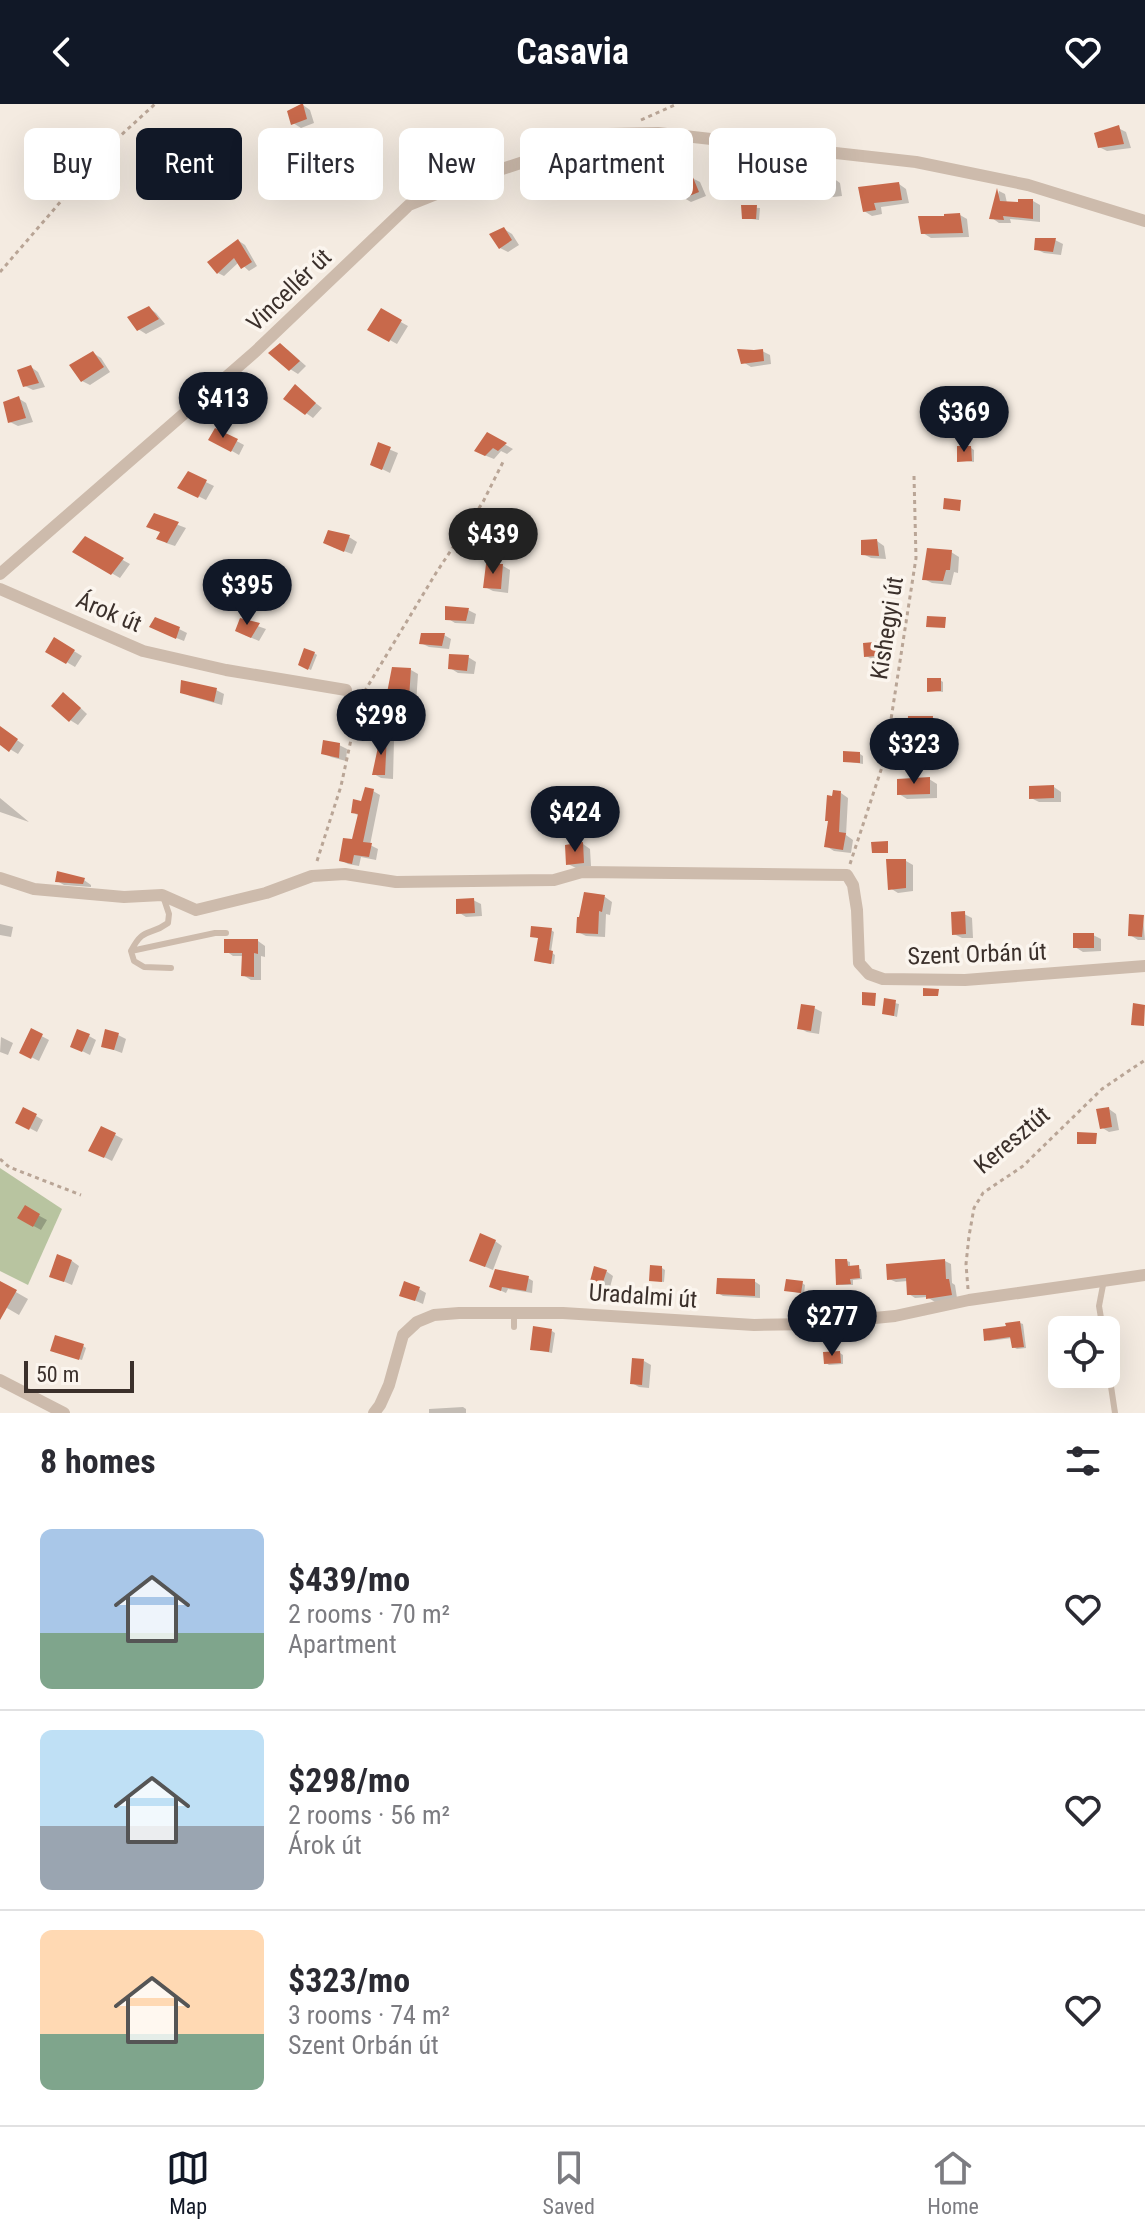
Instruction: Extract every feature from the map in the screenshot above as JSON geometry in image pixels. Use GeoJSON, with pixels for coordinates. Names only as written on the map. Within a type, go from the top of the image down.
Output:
{"type":"FeatureCollection","features":[{"type":"Feature","properties":{"kind":"street","name":"Vincellér út"},"geometry":{"type":"LineString","coordinates":[[0,574],[256,351],[409,205],[484,175],[608,134],[658,133],[916,162],[1028,185],[1145,221]]}},
{"type":"Feature","properties":{"kind":"street","name":"Árok út"},"geometry":{"type":"LineString","coordinates":[[0,589],[143,651],[226,670],[346,690]]}},
{"type":"Feature","properties":{"kind":"street"},"geometry":{"type":"LineString","coordinates":[[0,878],[34,889],[124,897],[162,895],[196,910],[266,893],[312,876],[345,874],[396,882],[554,880],[582,872],[847,875]]}},
{"type":"Feature","properties":{"kind":"street","name":"Szent Orbán út"},"geometry":{"type":"LineString","coordinates":[[847,875],[853,885],[857,910],[859,963],[869,974],[883,979],[965,980],[1145,966]]}},
{"type":"Feature","properties":{"kind":"street"},"geometry":{"type":"LineString","coordinates":[[969,1300],[1145,1275]]}},
{"type":"Feature","properties":{"kind":"street","name":"Uradalmi út"},"geometry":{"type":"LineString","coordinates":[[374,1413],[389,1385],[403,1335],[426,1317],[444,1313],[563,1313],[794,1325],[895,1316],[969,1300]]}},
{"type":"Feature","properties":{"kind":"street"},"geometry":{"type":"LineString","coordinates":[[0,1380],[64,1413]]}},
{"type":"Feature","properties":{"kind":"lane"},"geometry":{"type":"LineString","coordinates":[[162,895],[169,914],[168,923],[159,930],[138,937],[131,951],[134,961],[144,967],[171,968]]}},
{"type":"Feature","properties":{"kind":"lane"},"geometry":{"type":"LineString","coordinates":[[131,951],[226,933]]}},
{"type":"Feature","properties":{"kind":"lane"},"geometry":{"type":"LineString","coordinates":[[1101,1316],[1099,1306],[1104,1280]]}},
{"type":"Feature","properties":{"kind":"lane"},"geometry":{"type":"LineString","coordinates":[[514,1314],[514,1327]]}},
{"type":"Feature","properties":{"kind":"lane"},"geometry":{"type":"LineString","coordinates":[[1111,1388],[1115,1413]]}},
{"type":"Feature","properties":{"kind":"path"},"geometry":{"type":"LineString","coordinates":[[0,272],[106,149],[155,104]]}},
{"type":"Feature","properties":{"kind":"path"},"geometry":{"type":"LineString","coordinates":[[312,876],[341,786],[355,721],[366,689],[483,502],[504,460]]}},
{"type":"Feature","properties":{"kind":"path","name":"Kishegyi út"},"geometry":{"type":"LineString","coordinates":[[847,875],[885,758],[916,558],[914,476]]}},
{"type":"Feature","properties":{"kind":"path","name":"Keresztút"},"geometry":{"type":"LineString","coordinates":[[969,1300],[966,1264],[969,1236],[974,1208],[983,1193],[1032,1158],[1102,1089],[1145,1060]]}},
{"type":"Feature","properties":{"kind":"path"},"geometry":{"type":"LineString","coordinates":[[0,1159],[9,1167],[81,1195]]}},
{"type":"Feature","properties":{"kind":"green space"},"geometry":{"type":"Polygon","coordinates":[[[0,1168],[62,1209],[28,1285],[0,1271],[0,1168]]]}},
{"type":"Feature","properties":{"kind":"building"},"geometry":{"type":"Polygon","coordinates":[[[301,104],[307,119],[291,125],[287,111],[301,104]]]}},
{"type":"Feature","properties":{"kind":"building"},"geometry":{"type":"Polygon","coordinates":[[[1119,125],[1124,144],[1098,148],[1094,133],[1119,125]]]}},
{"type":"Feature","properties":{"kind":"building"},"geometry":{"type":"Polygon","coordinates":[[[693,177],[699,192],[693,194],[693,177]]]}},
{"type":"Feature","properties":{"kind":"building"},"geometry":{"type":"Polygon","coordinates":[[[899,182],[902,200],[874,203],[876,210],[863,212],[858,187],[899,182]]]}},
{"type":"Feature","properties":{"kind":"building"},"geometry":{"type":"Polygon","coordinates":[[[997,188],[1000,201],[1033,199],[1033,219],[1003,216],[1004,220],[989,219],[997,188]]]}},
{"type":"Feature","properties":{"kind":"building"},"geometry":{"type":"Polygon","coordinates":[[[741,205],[757,205],[756,219],[742,219],[741,205]]]}},
{"type":"Feature","properties":{"kind":"building"},"geometry":{"type":"Polygon","coordinates":[[[960,213],[963,233],[921,234],[918,216],[960,213]]]}},
{"type":"Feature","properties":{"kind":"building"},"geometry":{"type":"Polygon","coordinates":[[[504,227],[512,240],[499,249],[489,234],[504,227]]]}},
{"type":"Feature","properties":{"kind":"building"},"geometry":{"type":"Polygon","coordinates":[[[1035,238],[1056,238],[1053,252],[1034,250],[1035,238]]]}},
{"type":"Feature","properties":{"kind":"building"},"geometry":{"type":"Polygon","coordinates":[[[238,239],[252,262],[241,269],[234,258],[217,274],[207,262],[238,239]]]}},
{"type":"Feature","properties":{"kind":"building"},"geometry":{"type":"Polygon","coordinates":[[[149,306],[159,319],[137,331],[127,317],[149,306]]]}},
{"type":"Feature","properties":{"kind":"building"},"geometry":{"type":"Polygon","coordinates":[[[381,308],[402,320],[389,342],[367,330],[381,308]]]}},
{"type":"Feature","properties":{"kind":"building"},"geometry":{"type":"Polygon","coordinates":[[[280,343],[300,361],[289,371],[268,353],[280,343]]]}},
{"type":"Feature","properties":{"kind":"building"},"geometry":{"type":"Polygon","coordinates":[[[737,349],[763,349],[764,361],[741,364],[737,349]]]}},
{"type":"Feature","properties":{"kind":"building"},"geometry":{"type":"Polygon","coordinates":[[[93,351],[104,367],[81,382],[69,365],[93,351]]]}},
{"type":"Feature","properties":{"kind":"building"},"geometry":{"type":"Polygon","coordinates":[[[31,365],[39,383],[23,387],[17,370],[31,365]]]}},
{"type":"Feature","properties":{"kind":"building"},"geometry":{"type":"Polygon","coordinates":[[[295,384],[316,403],[305,415],[283,399],[295,384]]]}},
{"type":"Feature","properties":{"kind":"building"},"geometry":{"type":"Polygon","coordinates":[[[19,396],[26,418],[8,423],[3,402],[19,396]]]}},
{"type":"Feature","properties":{"kind":"building"},"geometry":{"type":"Polygon","coordinates":[[[215,428],[238,439],[231,452],[208,440],[215,428]]]}},
{"type":"Feature","properties":{"kind":"building"},"geometry":{"type":"Polygon","coordinates":[[[487,432],[507,443],[498,451],[493,448],[485,456],[474,451],[487,432]]]}},
{"type":"Feature","properties":{"kind":"building"},"geometry":{"type":"Polygon","coordinates":[[[378,442],[391,447],[382,470],[370,465],[378,442]]]}},
{"type":"Feature","properties":{"kind":"building"},"geometry":{"type":"Polygon","coordinates":[[[957,446],[971,446],[972,461],[957,462],[957,446]]]}},
{"type":"Feature","properties":{"kind":"building"},"geometry":{"type":"Polygon","coordinates":[[[188,471],[207,480],[198,498],[177,488],[188,471]]]}},
{"type":"Feature","properties":{"kind":"building"},"geometry":{"type":"Polygon","coordinates":[[[944,498],[961,500],[960,511],[943,509],[944,498]]]}},
{"type":"Feature","properties":{"kind":"building"},"geometry":{"type":"Polygon","coordinates":[[[154,513],[179,522],[167,543],[156,539],[160,532],[146,527],[154,513]]]}},
{"type":"Feature","properties":{"kind":"building"},"geometry":{"type":"Polygon","coordinates":[[[328,530],[350,535],[344,552],[323,543],[328,530]]]}},
{"type":"Feature","properties":{"kind":"building"},"geometry":{"type":"Polygon","coordinates":[[[85,536],[124,558],[111,575],[72,552],[85,536]]]}},
{"type":"Feature","properties":{"kind":"building"},"geometry":{"type":"Polygon","coordinates":[[[877,539],[879,556],[861,555],[861,540],[877,539]]]}},
{"type":"Feature","properties":{"kind":"building"},"geometry":{"type":"Polygon","coordinates":[[[927,548],[952,550],[950,570],[946,570],[943,581],[922,580],[927,548]]]}},
{"type":"Feature","properties":{"kind":"building"},"geometry":{"type":"Polygon","coordinates":[[[486,564],[503,564],[501,589],[483,588],[486,564]]]}},
{"type":"Feature","properties":{"kind":"building"},"geometry":{"type":"Polygon","coordinates":[[[445,606],[469,608],[466,621],[445,620],[445,606]]]}},
{"type":"Feature","properties":{"kind":"building"},"geometry":{"type":"Polygon","coordinates":[[[927,616],[946,617],[945,628],[926,627],[927,616]]]}},
{"type":"Feature","properties":{"kind":"building"},"geometry":{"type":"Polygon","coordinates":[[[155,617],[180,627],[176,639],[149,627],[155,617]]]}},
{"type":"Feature","properties":{"kind":"building"},"geometry":{"type":"Polygon","coordinates":[[[240,618],[260,623],[251,638],[235,631],[240,618]]]}},
{"type":"Feature","properties":{"kind":"building"},"geometry":{"type":"Polygon","coordinates":[[[421,633],[445,633],[442,646],[419,644],[421,633]]]}},
{"type":"Feature","properties":{"kind":"building"},"geometry":{"type":"Polygon","coordinates":[[[54,637],[75,650],[66,664],[45,652],[54,637]]]}},
{"type":"Feature","properties":{"kind":"building"},"geometry":{"type":"Polygon","coordinates":[[[885,641],[887,655],[864,657],[863,643],[885,641]]]}},
{"type":"Feature","properties":{"kind":"building"},"geometry":{"type":"Polygon","coordinates":[[[304,648],[315,652],[308,670],[298,665],[304,648]]]}},
{"type":"Feature","properties":{"kind":"building"},"geometry":{"type":"Polygon","coordinates":[[[449,654],[469,655],[467,671],[448,669],[449,654]]]}},
{"type":"Feature","properties":{"kind":"building"},"geometry":{"type":"Polygon","coordinates":[[[392,667],[411,668],[408,718],[385,715],[392,667]]]}},
{"type":"Feature","properties":{"kind":"building"},"geometry":{"type":"Polygon","coordinates":[[[927,678],[941,678],[941,691],[927,692],[927,678]]]}},
{"type":"Feature","properties":{"kind":"building"},"geometry":{"type":"Polygon","coordinates":[[[181,680],[217,688],[214,702],[180,693],[181,680]]]}},
{"type":"Feature","properties":{"kind":"building"},"geometry":{"type":"Polygon","coordinates":[[[63,692],[81,708],[69,722],[51,706],[63,692]]]}},
{"type":"Feature","properties":{"kind":"building"},"geometry":{"type":"Polygon","coordinates":[[[908,716],[933,716],[932,737],[907,736],[908,716]]]}},
{"type":"Feature","properties":{"kind":"building"},"geometry":{"type":"Polygon","coordinates":[[[0,726],[18,739],[9,752],[0,745],[0,726]]]}},
{"type":"Feature","properties":{"kind":"building"},"geometry":{"type":"Polygon","coordinates":[[[381,733],[387,734],[385,775],[372,775],[381,733]]]}},
{"type":"Feature","properties":{"kind":"building"},"geometry":{"type":"Polygon","coordinates":[[[323,740],[340,743],[339,758],[321,754],[323,740]]]}},
{"type":"Feature","properties":{"kind":"building"},"geometry":{"type":"Polygon","coordinates":[[[843,751],[860,752],[860,763],[843,762],[843,751]]]}},
{"type":"Feature","properties":{"kind":"building"},"geometry":{"type":"Polygon","coordinates":[[[930,777],[930,794],[897,795],[897,779],[930,777]]]}},
{"type":"Feature","properties":{"kind":"building"},"geometry":{"type":"Polygon","coordinates":[[[1054,785],[1054,798],[1029,799],[1029,786],[1054,785]]]}},
{"type":"Feature","properties":{"kind":"building"},"geometry":{"type":"Polygon","coordinates":[[[365,787],[374,789],[363,842],[372,843],[369,857],[354,855],[352,864],[339,861],[343,838],[352,839],[358,814],[351,813],[353,799],[361,801],[365,787]]]}},
{"type":"Feature","properties":{"kind":"building"},"geometry":{"type":"Polygon","coordinates":[[[833,790],[841,791],[839,832],[846,833],[843,850],[824,847],[828,821],[825,821],[827,795],[832,796],[833,790]]]}},
{"type":"Feature","properties":{"kind":"building"},"geometry":{"type":"Polygon","coordinates":[[[888,841],[888,853],[872,853],[871,842],[888,841]]]}},
{"type":"Feature","properties":{"kind":"building"},"geometry":{"type":"Polygon","coordinates":[[[583,842],[584,863],[566,865],[565,845],[583,842]]]}},
{"type":"Feature","properties":{"kind":"building"},"geometry":{"type":"Polygon","coordinates":[[[886,859],[906,859],[906,888],[888,890],[886,859]]]}},
{"type":"Feature","properties":{"kind":"building"},"geometry":{"type":"Polygon","coordinates":[[[57,871],[85,878],[83,884],[55,882],[57,871]]]}},
{"type":"Feature","properties":{"kind":"building"},"geometry":{"type":"Polygon","coordinates":[[[584,892],[605,895],[602,912],[599,911],[598,934],[576,933],[584,892]]]}},
{"type":"Feature","properties":{"kind":"building"},"geometry":{"type":"Polygon","coordinates":[[[474,898],[475,913],[456,914],[456,899],[474,898]]]}},
{"type":"Feature","properties":{"kind":"building"},"geometry":{"type":"Polygon","coordinates":[[[965,911],[966,934],[952,935],[951,912],[965,911]]]}},
{"type":"Feature","properties":{"kind":"building"},"geometry":{"type":"Polygon","coordinates":[[[1129,914],[1144,915],[1142,937],[1128,936],[1129,914]]]}},
{"type":"Feature","properties":{"kind":"building"},"geometry":{"type":"Polygon","coordinates":[[[531,926],[552,928],[551,964],[534,961],[538,938],[530,937],[531,926]]]}},
{"type":"Feature","properties":{"kind":"building"},"geometry":{"type":"Polygon","coordinates":[[[1073,933],[1094,933],[1094,948],[1073,948],[1073,933]]]}},
{"type":"Feature","properties":{"kind":"building"},"geometry":{"type":"Polygon","coordinates":[[[224,939],[258,939],[258,954],[254,953],[254,977],[241,976],[242,953],[224,953],[224,939]]]}},
{"type":"Feature","properties":{"kind":"building"},"geometry":{"type":"Polygon","coordinates":[[[923,988],[939,989],[938,996],[923,996],[923,988]]]}},
{"type":"Feature","properties":{"kind":"building"},"geometry":{"type":"Polygon","coordinates":[[[862,992],[876,993],[875,1006],[862,1005],[862,992]]]}},
{"type":"Feature","properties":{"kind":"building"},"geometry":{"type":"Polygon","coordinates":[[[884,998],[896,1000],[894,1016],[882,1014],[884,998]]]}},
{"type":"Feature","properties":{"kind":"building"},"geometry":{"type":"Polygon","coordinates":[[[1133,1003],[1145,1005],[1144,1026],[1131,1025],[1133,1003]]]}},
{"type":"Feature","properties":{"kind":"building"},"geometry":{"type":"Polygon","coordinates":[[[801,1004],[815,1006],[811,1031],[797,1029],[801,1004]]]}},
{"type":"Feature","properties":{"kind":"building"},"geometry":{"type":"Polygon","coordinates":[[[31,1028],[43,1034],[31,1059],[19,1053],[31,1028]]]}},
{"type":"Feature","properties":{"kind":"building"},"geometry":{"type":"Polygon","coordinates":[[[77,1029],[90,1034],[82,1052],[70,1047],[77,1029]]]}},
{"type":"Feature","properties":{"kind":"building"},"geometry":{"type":"Polygon","coordinates":[[[105,1029],[119,1033],[114,1050],[101,1047],[105,1029]]]}},
{"type":"Feature","properties":{"kind":"building"},"geometry":{"type":"Polygon","coordinates":[[[23,1107],[37,1114],[29,1130],[15,1123],[23,1107]]]}},
{"type":"Feature","properties":{"kind":"building"},"geometry":{"type":"Polygon","coordinates":[[[1109,1107],[1112,1127],[1100,1129],[1096,1109],[1109,1107]]]}},
{"type":"Feature","properties":{"kind":"building"},"geometry":{"type":"Polygon","coordinates":[[[101,1126],[116,1133],[104,1158],[88,1151],[101,1126]]]}},
{"type":"Feature","properties":{"kind":"building"},"geometry":{"type":"Polygon","coordinates":[[[1077,1132],[1097,1133],[1096,1144],[1077,1144],[1077,1132]]]}},
{"type":"Feature","properties":{"kind":"building"},"geometry":{"type":"Polygon","coordinates":[[[25,1205],[40,1214],[33,1227],[17,1218],[25,1205]]]}},
{"type":"Feature","properties":{"kind":"building"},"geometry":{"type":"Polygon","coordinates":[[[480,1233],[496,1240],[485,1267],[469,1261],[480,1233]]]}},
{"type":"Feature","properties":{"kind":"building"},"geometry":{"type":"Polygon","coordinates":[[[57,1254],[72,1260],[64,1282],[49,1277],[57,1254]]]}},
{"type":"Feature","properties":{"kind":"building"},"geometry":{"type":"Polygon","coordinates":[[[835,1259],[847,1259],[848,1266],[859,1265],[860,1278],[850,1279],[851,1284],[836,1285],[835,1259]]]}},
{"type":"Feature","properties":{"kind":"building"},"geometry":{"type":"Polygon","coordinates":[[[945,1259],[946,1279],[949,1279],[952,1295],[926,1299],[926,1295],[907,1295],[906,1278],[887,1280],[886,1264],[945,1259]]]}},
{"type":"Feature","properties":{"kind":"building"},"geometry":{"type":"Polygon","coordinates":[[[650,1265],[662,1266],[662,1282],[649,1281],[650,1265]]]}},
{"type":"Feature","properties":{"kind":"building"},"geometry":{"type":"Polygon","coordinates":[[[594,1266],[607,1270],[601,1288],[589,1285],[594,1266]]]}},
{"type":"Feature","properties":{"kind":"building"},"geometry":{"type":"Polygon","coordinates":[[[495,1269],[529,1276],[526,1291],[502,1287],[501,1291],[489,1287],[495,1269]]]}},
{"type":"Feature","properties":{"kind":"building"},"geometry":{"type":"Polygon","coordinates":[[[717,1278],[755,1279],[755,1296],[716,1294],[717,1278]]]}},
{"type":"Feature","properties":{"kind":"building"},"geometry":{"type":"Polygon","coordinates":[[[786,1279],[803,1281],[801,1293],[784,1291],[786,1279]]]}},
{"type":"Feature","properties":{"kind":"building"},"geometry":{"type":"Polygon","coordinates":[[[0,1281],[17,1290],[0,1320],[0,1281]]]}},
{"type":"Feature","properties":{"kind":"building"},"geometry":{"type":"Polygon","coordinates":[[[404,1281],[420,1287],[415,1301],[399,1296],[404,1281]]]}},
{"type":"Feature","properties":{"kind":"building"},"geometry":{"type":"Polygon","coordinates":[[[1020,1321],[1024,1347],[1012,1348],[1010,1337],[984,1341],[983,1329],[1020,1321]]]}},
{"type":"Feature","properties":{"kind":"building"},"geometry":{"type":"Polygon","coordinates":[[[533,1326],[552,1329],[549,1352],[530,1350],[533,1326]]]}},
{"type":"Feature","properties":{"kind":"building"},"geometry":{"type":"Polygon","coordinates":[[[55,1335],[84,1344],[79,1360],[50,1351],[55,1335]]]}},
{"type":"Feature","properties":{"kind":"building"},"geometry":{"type":"Polygon","coordinates":[[[840,1351],[841,1363],[824,1364],[823,1352],[840,1351]]]}},
{"type":"Feature","properties":{"kind":"building"},"geometry":{"type":"Polygon","coordinates":[[[632,1358],[644,1359],[642,1385],[630,1384],[632,1358]]]}}]}
